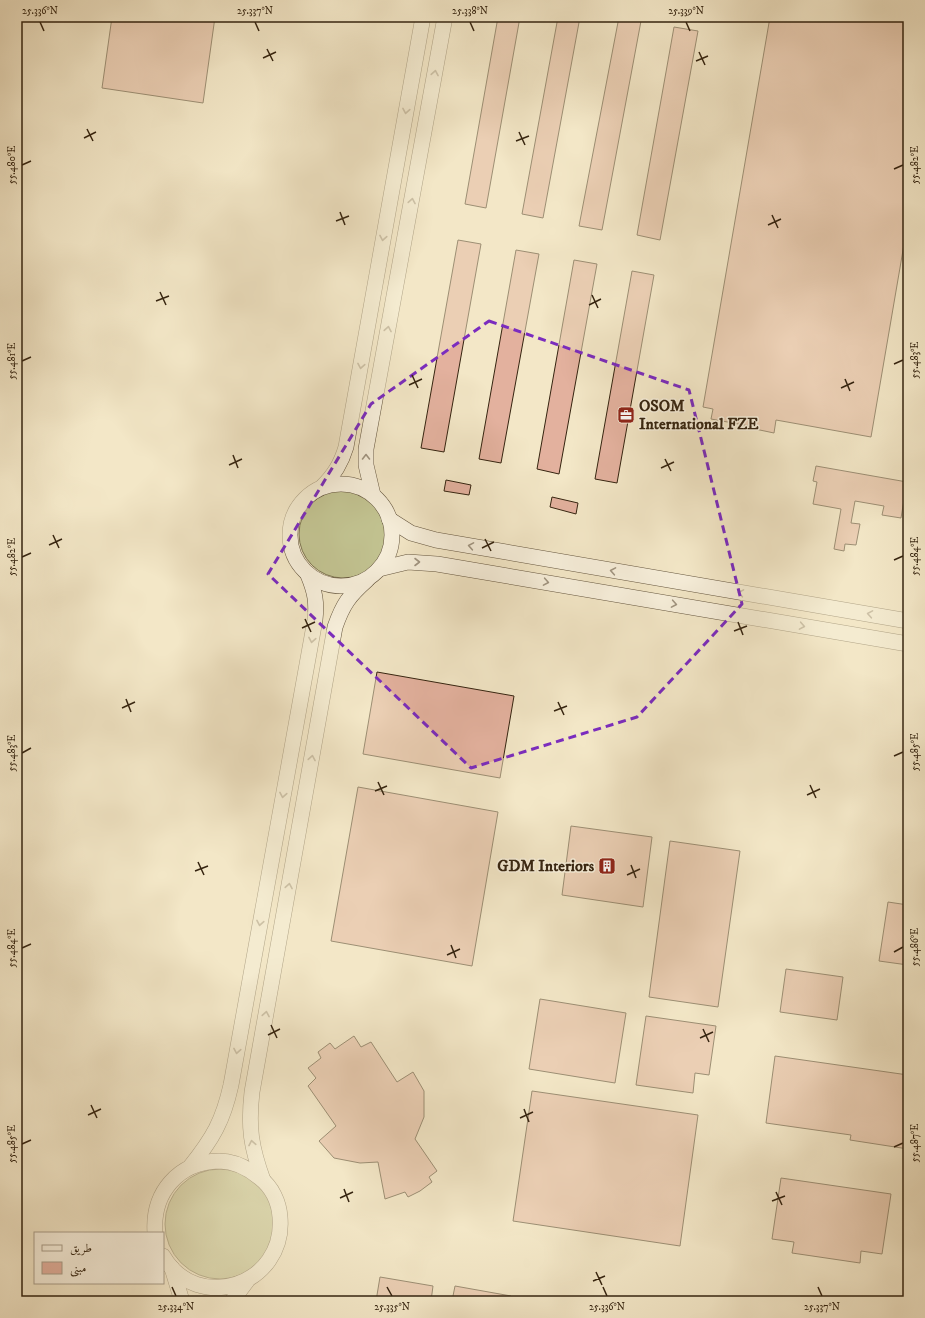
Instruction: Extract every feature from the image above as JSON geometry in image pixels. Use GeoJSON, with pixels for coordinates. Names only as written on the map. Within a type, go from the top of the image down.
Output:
{"type":"FeatureCollection","features":[{"type":"Feature","properties":{"kind":"street"},"geometry":{"type":"LineString","coordinates":[[155,1232],[154,1222],[157,1206],[163,1192],[172,1180],[190,1167],[205,1149],[217,1129],[226,1107],[231,1085],[317,605],[314,589],[308,575],[295,558],[290,545],[292,518],[299,505],[310,494],[322,487],[333,476],[341,462],[346,447],[423,17]]}},
{"type":"Feature","properties":{"kind":"street"},"geometry":{"type":"LineString","coordinates":[[373,495],[368,480],[366,449],[445,17]]}},
{"type":"Feature","properties":{"kind":"street"},"geometry":{"type":"LineString","coordinates":[[164,1257],[172,1268],[185,1278],[200,1285],[216,1288],[232,1286],[248,1280],[257,1274],[265,1266],[273,1254],[279,1240],[281,1226],[279,1211],[274,1197],[263,1180],[255,1159],[250,1137],[249,1114],[252,1092],[335,627],[342,609],[352,593],[379,569],[386,558],[391,546],[392,532],[389,519],[383,506],[373,495],[361,488],[349,484],[335,484],[322,487]]}},
{"type":"Feature","properties":{"kind":"street"},"geometry":{"type":"LineString","coordinates":[[389,519],[411,534],[436,540],[908,621]]}},
{"type":"Feature","properties":{"kind":"street"},"geometry":{"type":"LineString","coordinates":[[379,569],[408,562],[437,564],[908,644]]}},
{"type":"Feature","properties":{"kind":"street"},"geometry":{"type":"LineString","coordinates":[[308,575],[321,583],[337,586],[352,585],[366,580]]}},
{"type":"Feature","properties":{"kind":"street"},"geometry":{"type":"LineString","coordinates":[[190,1167],[205,1162],[221,1161],[236,1164],[250,1170],[263,1180]]}},
{"type":"Feature","properties":{"kind":"street"},"geometry":{"type":"LineString","coordinates":[[172,1268],[182,1301]]}},
{"type":"Feature","properties":{"kind":"street"},"geometry":{"type":"LineString","coordinates":[[232,1301],[248,1280]]}},
{"type":"Feature","properties":{"kind":"highlighted area"},"geometry":{"type":"Polygon","coordinates":[[[489,321],[689,390],[742,604],[637,717],[471,768],[268,574],[371,404],[489,321]]]}},
{"type":"Feature","properties":{"kind":"green space"},"geometry":{"type":"Polygon","coordinates":[[[343,490],[360,494],[374,503],[383,517],[387,534],[383,551],[374,565],[360,574],[343,578],[326,574],[312,565],[303,551],[299,534],[303,517],[312,503],[326,494],[343,490]]]}},
{"type":"Feature","properties":{"kind":"green space"},"geometry":{"type":"Polygon","coordinates":[[[220,1169],[231,1170],[241,1174],[259,1185],[270,1203],[274,1213],[274,1235],[270,1245],[259,1263],[241,1274],[231,1278],[220,1279],[209,1278],[199,1274],[181,1263],[170,1245],[166,1235],[165,1224],[166,1213],[170,1203],[181,1185],[199,1174],[209,1170],[220,1169]]]}},
{"type":"Feature","properties":{"kind":"building"},"geometry":{"type":"Polygon","coordinates":[[[112,17],[215,17],[203,103],[102,88],[112,17]]]}},
{"type":"Feature","properties":{"kind":"building"},"geometry":{"type":"Polygon","coordinates":[[[498,17],[520,17],[486,208],[465,204],[498,17]]]}},
{"type":"Feature","properties":{"kind":"building"},"geometry":{"type":"Polygon","coordinates":[[[558,17],[580,17],[543,218],[522,214],[558,17]]]}},
{"type":"Feature","properties":{"kind":"building"},"geometry":{"type":"Polygon","coordinates":[[[619,17],[641,21],[602,230],[579,226],[619,17]]]}},
{"type":"Feature","properties":{"kind":"building"},"geometry":{"type":"Polygon","coordinates":[[[770,17],[908,17],[908,221],[871,437],[776,420],[774,433],[755,429],[755,427],[711,419],[713,409],[703,407],[770,17]]]}},
{"type":"Feature","properties":{"kind":"building"},"geometry":{"type":"Polygon","coordinates":[[[674,27],[698,31],[660,240],[637,235],[674,27]]]}},
{"type":"Feature","properties":{"kind":"building"},"geometry":{"type":"Polygon","coordinates":[[[458,240],[481,244],[444,452],[421,448],[458,240]]]}},
{"type":"Feature","properties":{"kind":"building"},"geometry":{"type":"Polygon","coordinates":[[[516,250],[539,254],[501,463],[479,459],[516,250]]]}},
{"type":"Feature","properties":{"kind":"building"},"geometry":{"type":"Polygon","coordinates":[[[574,260],[597,264],[559,474],[537,469],[574,260]]]}},
{"type":"Feature","properties":{"kind":"building"},"geometry":{"type":"Polygon","coordinates":[[[632,271],[654,275],[617,483],[595,479],[632,271]]]}},
{"type":"Feature","properties":{"kind":"building"},"geometry":{"type":"Polygon","coordinates":[[[816,466],[907,482],[901,518],[882,515],[884,506],[855,501],[851,523],[860,524],[856,545],[845,544],[844,551],[834,549],[841,509],[813,504],[817,482],[813,481],[816,466]]]}},
{"type":"Feature","properties":{"kind":"building"},"geometry":{"type":"Polygon","coordinates":[[[446,480],[471,485],[469,495],[444,491],[446,480]]]}},
{"type":"Feature","properties":{"kind":"building"},"geometry":{"type":"Polygon","coordinates":[[[552,497],[578,503],[576,514],[550,507],[552,497]]]}},
{"type":"Feature","properties":{"kind":"building"},"geometry":{"type":"Polygon","coordinates":[[[377,672],[514,696],[500,778],[363,754],[377,672]]]}},
{"type":"Feature","properties":{"kind":"building"},"geometry":{"type":"Polygon","coordinates":[[[358,787],[498,812],[472,966],[331,941],[358,787]]]}},
{"type":"Feature","properties":{"kind":"building","name":"GDM Interiors"},"geometry":{"type":"Polygon","coordinates":[[[571,826],[652,837],[643,907],[562,895],[571,826]]]}},
{"type":"Feature","properties":{"kind":"building"},"geometry":{"type":"Polygon","coordinates":[[[670,841],[740,851],[718,1007],[649,997],[670,841]]]}},
{"type":"Feature","properties":{"kind":"building"},"geometry":{"type":"Polygon","coordinates":[[[888,902],[908,905],[908,965],[879,961],[888,902]]]}},
{"type":"Feature","properties":{"kind":"building"},"geometry":{"type":"Polygon","coordinates":[[[786,969],[843,977],[837,1020],[780,1012],[786,969]]]}},
{"type":"Feature","properties":{"kind":"building"},"geometry":{"type":"Polygon","coordinates":[[[540,999],[626,1013],[615,1083],[529,1069],[540,999]]]}},
{"type":"Feature","properties":{"kind":"building"},"geometry":{"type":"Polygon","coordinates":[[[646,1016],[716,1026],[709,1075],[695,1073],[693,1093],[636,1085],[646,1016]]]}},
{"type":"Feature","properties":{"kind":"building"},"geometry":{"type":"Polygon","coordinates":[[[354,1036],[361,1047],[371,1042],[397,1082],[413,1072],[424,1091],[424,1117],[415,1139],[437,1171],[429,1177],[432,1182],[420,1191],[408,1197],[405,1192],[385,1199],[378,1162],[360,1163],[334,1158],[319,1141],[336,1126],[308,1086],[316,1078],[308,1068],[321,1058],[318,1052],[330,1043],[335,1049],[354,1036]]]}},
{"type":"Feature","properties":{"kind":"building"},"geometry":{"type":"Polygon","coordinates":[[[775,1056],[908,1075],[908,1149],[850,1140],[851,1135],[766,1123],[775,1056]]]}},
{"type":"Feature","properties":{"kind":"building"},"geometry":{"type":"Polygon","coordinates":[[[532,1091],[698,1115],[680,1246],[513,1221],[532,1091]]]}},
{"type":"Feature","properties":{"kind":"building"},"geometry":{"type":"Polygon","coordinates":[[[781,1178],[891,1194],[882,1254],[861,1251],[860,1263],[792,1253],[794,1242],[772,1239],[781,1178]]]}},
{"type":"Feature","properties":{"kind":"building"},"geometry":{"type":"Polygon","coordinates":[[[380,1277],[433,1286],[431,1301],[376,1301],[380,1277]]]}},
{"type":"Feature","properties":{"kind":"building"},"geometry":{"type":"Polygon","coordinates":[[[455,1286],[511,1296],[511,1301],[452,1301],[455,1286]]]}},
{"type":"Feature","properties":{"kind":"place","name":"OSOM International FZE"},"geometry":{"type":"Point","coordinates":[626,415]}},
{"type":"Feature","properties":{"kind":"place","name":"GDM Interiors"},"geometry":{"type":"Point","coordinates":[607,866]}}]}
